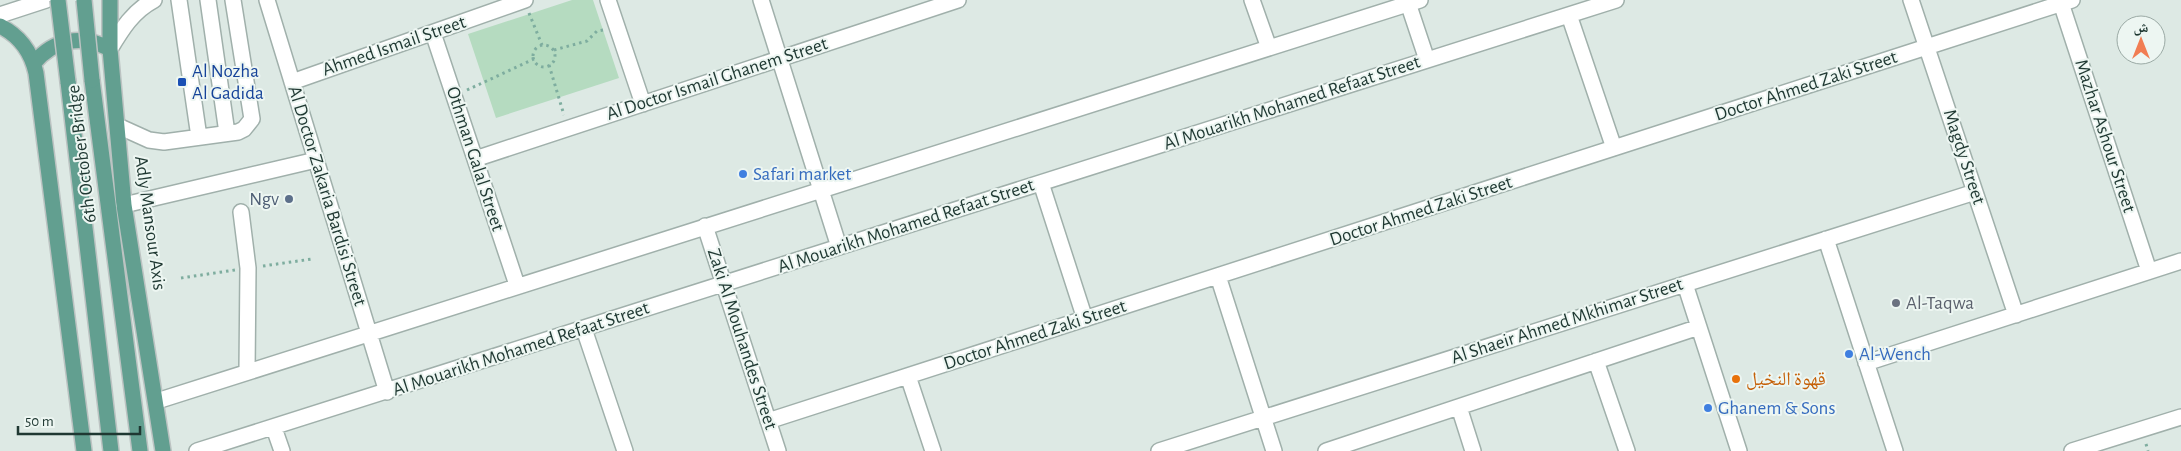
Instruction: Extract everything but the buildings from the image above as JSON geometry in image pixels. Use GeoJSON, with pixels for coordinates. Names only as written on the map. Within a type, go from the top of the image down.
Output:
{"type":"FeatureCollection","features":[{"type":"Feature","properties":{"kind":"main road","name":"6th October Bridge"},"geometry":{"type":"LineString","coordinates":[[58,0],[111,451]]}},
{"type":"Feature","properties":{"kind":"main road","name":"6th October Bridge"},"geometry":{"type":"LineString","coordinates":[[84,0],[92,80],[140,451]]}},
{"type":"Feature","properties":{"kind":"main road","name":"Adly Mansour Axis"},"geometry":{"type":"LineString","coordinates":[[110,0],[110,49],[124,205],[157,401],[163,451]]}},
{"type":"Feature","properties":{"kind":"main road"},"geometry":{"type":"LineString","coordinates":[[0,26],[10,31],[25,45],[34,63],[84,451]]}},
{"type":"Feature","properties":{"kind":"main road"},"geometry":{"type":"LineString","coordinates":[[34,63],[49,48],[69,40],[90,41],[110,49]]}},
{"type":"Feature","properties":{"kind":"street"},"geometry":{"type":"LineString","coordinates":[[0,15],[46,0]]}},
{"type":"Feature","properties":{"kind":"street"},"geometry":{"type":"LineString","coordinates":[[110,49],[124,25],[143,6],[154,0]]}},
{"type":"Feature","properties":{"kind":"street"},"geometry":{"type":"LineString","coordinates":[[179,0],[199,138]]}},
{"type":"Feature","properties":{"kind":"street"},"geometry":{"type":"LineString","coordinates":[[208,0],[227,133]]}},
{"type":"Feature","properties":{"kind":"street"},"geometry":{"type":"LineString","coordinates":[[118,126],[149,140],[164,142],[199,138],[244,129],[252,119],[233,0]]}},
{"type":"Feature","properties":{"kind":"street","name":"Al Doctor Zakaria Bardisi Street"},"geometry":{"type":"LineString","coordinates":[[267,0],[387,392]]}},
{"type":"Feature","properties":{"kind":"street","name":"Ahmed Ismail Street"},"geometry":{"type":"LineString","coordinates":[[292,82],[525,0]]}},
{"type":"Feature","properties":{"kind":"street"},"geometry":{"type":"LineString","coordinates":[[608,0],[643,104]]}},
{"type":"Feature","properties":{"kind":"street"},"geometry":{"type":"LineString","coordinates":[[761,0],[839,248]]}},
{"type":"Feature","properties":{"kind":"street","name":"Al Doctor Ismail Ghanem Street"},"geometry":{"type":"LineString","coordinates":[[475,159],[780,59],[918,6],[958,0]]}},
{"type":"Feature","properties":{"kind":"street"},"geometry":{"type":"LineString","coordinates":[[1252,0],[1269,48]]}},
{"type":"Feature","properties":{"kind":"street","name":"Al Mouarikh Mohamed Refaat Street"},"geometry":{"type":"LineString","coordinates":[[197,451],[1616,0]]}},
{"type":"Feature","properties":{"kind":"street","name":"Magdy Street"},"geometry":{"type":"LineString","coordinates":[[1911,0],[2016,315]]}},
{"type":"Feature","properties":{"kind":"street"},"geometry":{"type":"LineString","coordinates":[[157,401],[1412,1],[1427,60]]}},
{"type":"Feature","properties":{"kind":"street","name":"Doctor Ahmed Zaki Street"},"geometry":{"type":"LineString","coordinates":[[768,421],[2065,1]]}},
{"type":"Feature","properties":{"kind":"street","name":"Mazhar Ashour Street"},"geometry":{"type":"LineString","coordinates":[[2065,1],[2149,271]]}},
{"type":"Feature","properties":{"kind":"street"},"geometry":{"type":"LineString","coordinates":[[1569,15],[1614,148]]}},
{"type":"Feature","properties":{"kind":"street","name":"Othman Galal Street"},"geometry":{"type":"LineString","coordinates":[[433,33],[517,286]]}},
{"type":"Feature","properties":{"kind":"street"},"geometry":{"type":"LineString","coordinates":[[124,205],[316,160]]}},
{"type":"Feature","properties":{"kind":"street"},"geometry":{"type":"LineString","coordinates":[[1041,183],[1085,319]]}},
{"type":"Feature","properties":{"kind":"street","name":"Al Shaeir Ahmed Mkhimar Street"},"geometry":{"type":"LineString","coordinates":[[1159,451],[1975,192]]}},
{"type":"Feature","properties":{"kind":"street"},"geometry":{"type":"LineString","coordinates":[[241,212],[248,268],[247,371]]}},
{"type":"Feature","properties":{"kind":"street","name":"Zaki Al Mouhandes Street"},"geometry":{"type":"LineString","coordinates":[[705,226],[778,451]]}},
{"type":"Feature","properties":{"kind":"street"},"geometry":{"type":"LineString","coordinates":[[1826,239],[1895,451]]}},
{"type":"Feature","properties":{"kind":"street"},"geometry":{"type":"LineString","coordinates":[[1866,364],[2181,260]]}},
{"type":"Feature","properties":{"kind":"street"},"geometry":{"type":"LineString","coordinates":[[1218,276],[1274,451]]}},
{"type":"Feature","properties":{"kind":"street"},"geometry":{"type":"LineString","coordinates":[[1685,284],[1740,451]]}},
{"type":"Feature","properties":{"kind":"street"},"geometry":{"type":"LineString","coordinates":[[1326,451],[1699,327]]}},
{"type":"Feature","properties":{"kind":"street"},"geometry":{"type":"LineString","coordinates":[[584,329],[625,451]]}},
{"type":"Feature","properties":{"kind":"street"},"geometry":{"type":"LineString","coordinates":[[1596,361],[1627,451]]}},
{"type":"Feature","properties":{"kind":"street"},"geometry":{"type":"LineString","coordinates":[[908,376],[932,451]]}},
{"type":"Feature","properties":{"kind":"street"},"geometry":{"type":"LineString","coordinates":[[1459,407],[1474,451]]}},
{"type":"Feature","properties":{"kind":"street"},"geometry":{"type":"LineString","coordinates":[[2072,451],[2181,417]]}},
{"type":"Feature","properties":{"kind":"street"},"geometry":{"type":"LineString","coordinates":[[274,428],[282,451]]}},
{"type":"Feature","properties":{"kind":"path"},"geometry":{"type":"LineString","coordinates":[[525,0],[542,45]]}},
{"type":"Feature","properties":{"kind":"path"},"geometry":{"type":"LineString","coordinates":[[554,50],[587,41],[597,31],[617,27]]}},
{"type":"Feature","properties":{"kind":"path"},"geometry":{"type":"LineString","coordinates":[[534,59],[535,50],[542,45],[551,47],[554,50]]}},
{"type":"Feature","properties":{"kind":"path"},"geometry":{"type":"LineString","coordinates":[[534,59],[542,66],[549,65],[554,59],[554,50]]}},
{"type":"Feature","properties":{"kind":"path"},"geometry":{"type":"LineString","coordinates":[[454,96],[534,59]]}},
{"type":"Feature","properties":{"kind":"path"},"geometry":{"type":"LineString","coordinates":[[549,65],[568,128]]}},
{"type":"Feature","properties":{"kind":"green space"},"geometry":{"type":"Polygon","coordinates":[[[572,0],[593,0],[619,78],[496,118],[468,34],[572,0]]]}},
{"type":"Feature","properties":{"kind":"place","name":"Al Nozha Al Gadida"},"geometry":{"type":"Point","coordinates":[182,82]}},
{"type":"Feature","properties":{"kind":"place","name":"Safari market"},"geometry":{"type":"Point","coordinates":[743,174]}},
{"type":"Feature","properties":{"kind":"place","name":"Ngv"},"geometry":{"type":"Point","coordinates":[289,199]}},
{"type":"Feature","properties":{"kind":"place","name":"Al-Taqwa"},"geometry":{"type":"Point","coordinates":[1896,303]}},
{"type":"Feature","properties":{"kind":"place","name":"Al-Wench"},"geometry":{"type":"Point","coordinates":[1849,354]}},
{"type":"Feature","properties":{"kind":"place","name":"قهوة النخيل"},"geometry":{"type":"Point","coordinates":[1736,379]}},
{"type":"Feature","properties":{"kind":"place","name":"Ghanem & Sons"},"geometry":{"type":"Point","coordinates":[1708,408]}}]}
